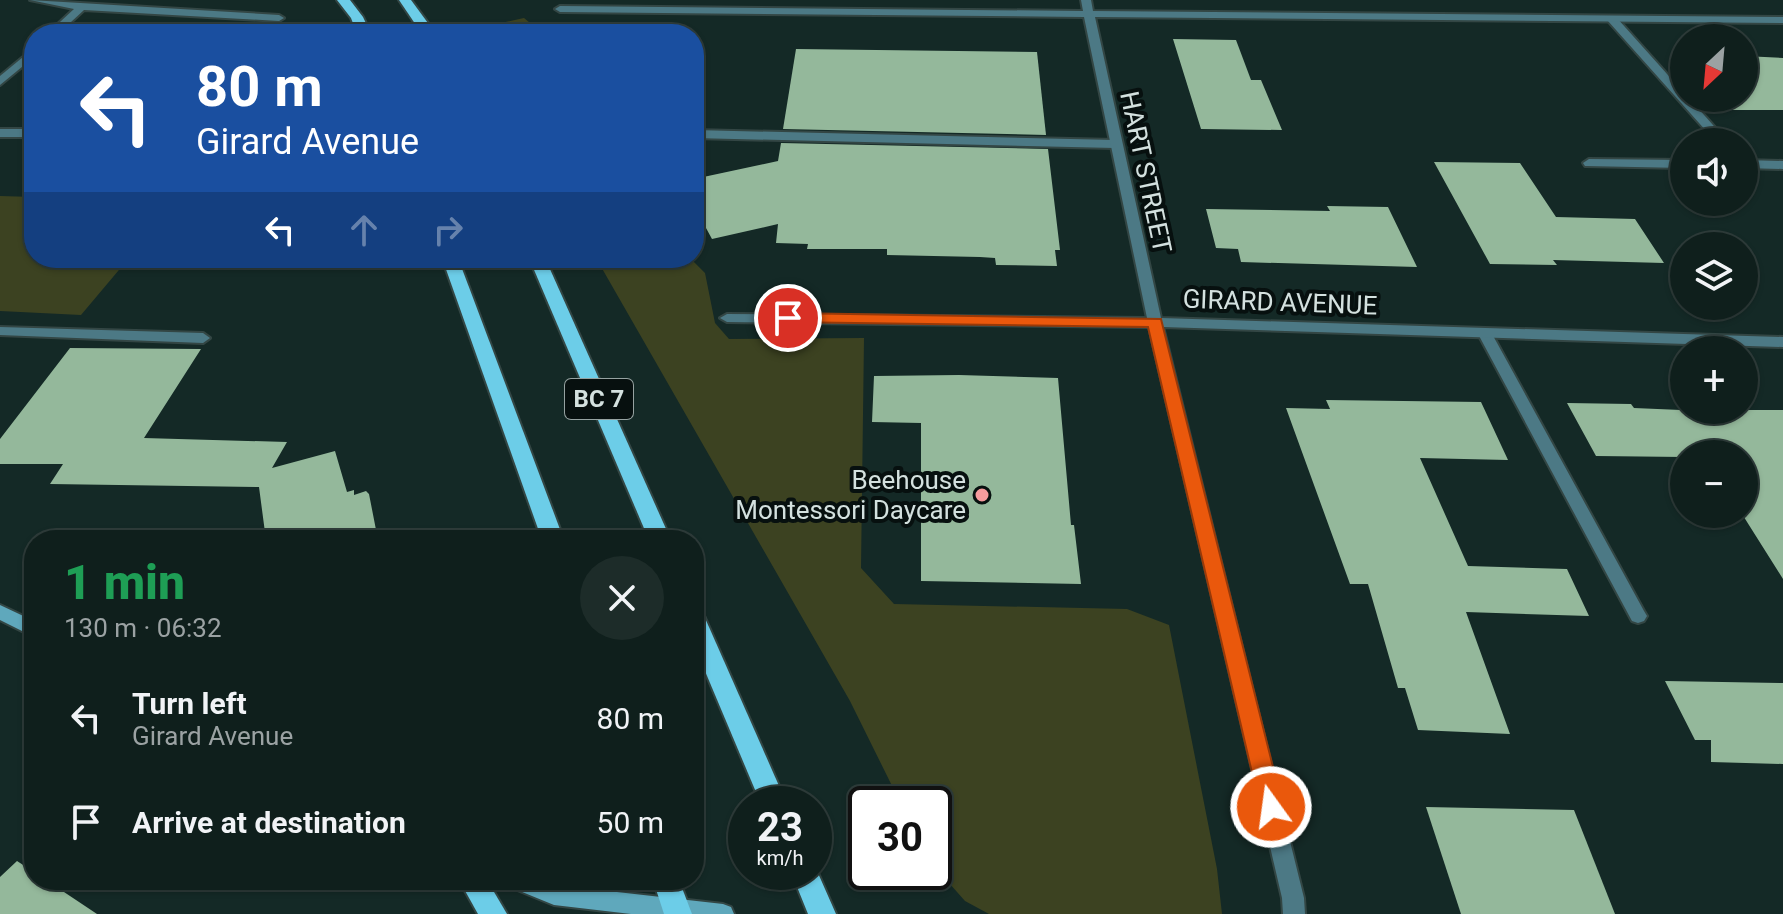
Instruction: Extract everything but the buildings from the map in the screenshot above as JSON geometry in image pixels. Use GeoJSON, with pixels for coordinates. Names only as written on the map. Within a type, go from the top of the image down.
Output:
{"type":"FeatureCollection","features":[{"type":"Feature","properties":{"kind":"main road"},"geometry":{"type":"LineString","coordinates":[[343,0],[360,24]]}},
{"type":"Feature","properties":{"kind":"main road"},"geometry":{"type":"LineString","coordinates":[[405,0],[422,24]]}},
{"type":"Feature","properties":{"kind":"main road"},"geometry":{"type":"LineString","coordinates":[[454,268],[549,530]]}},
{"type":"Feature","properties":{"kind":"main road","name":"BC 7"},"geometry":{"type":"LineString","coordinates":[[541,268],[656,530]]}},
{"type":"Feature","properties":{"kind":"main road"},"geometry":{"type":"LineString","coordinates":[[704,641],[766,786]]}},
{"type":"Feature","properties":{"kind":"main road"},"geometry":{"type":"LineString","coordinates":[[478,890],[493,914]]}},
{"type":"Feature","properties":{"kind":"main road"},"geometry":{"type":"LineString","coordinates":[[670,890],[678,912]]}},
{"type":"Feature","properties":{"kind":"main road"},"geometry":{"type":"LineString","coordinates":[[812,890],[822,914]]}},
{"type":"Feature","properties":{"kind":"street"},"geometry":{"type":"LineString","coordinates":[[35,0],[279,18]]}},
{"type":"Feature","properties":{"kind":"street"},"geometry":{"type":"LineString","coordinates":[[63,24],[86,4]]}},
{"type":"Feature","properties":{"kind":"street"},"geometry":{"type":"LineString","coordinates":[[560,9],[1087,7],[1783,20]]}},
{"type":"Feature","properties":{"kind":"street","name":"HART STREET"},"geometry":{"type":"LineString","coordinates":[[1087,7],[1155,322],[1293,898],[1294,914]]}},
{"type":"Feature","properties":{"kind":"street"},"geometry":{"type":"LineString","coordinates":[[1612,19],[1709,128]]}},
{"type":"Feature","properties":{"kind":"street"},"geometry":{"type":"LineString","coordinates":[[0,82],[24,60]]}},
{"type":"Feature","properties":{"kind":"street"},"geometry":{"type":"LineString","coordinates":[[0,133],[24,133]]}},
{"type":"Feature","properties":{"kind":"street"},"geometry":{"type":"LineString","coordinates":[[704,134],[1115,144]]}},
{"type":"Feature","properties":{"kind":"street"},"geometry":{"type":"LineString","coordinates":[[1589,163],[1670,164]]}},
{"type":"Feature","properties":{"kind":"street"},"geometry":{"type":"LineString","coordinates":[[1758,164],[1783,165]]}},
{"type":"Feature","properties":{"kind":"street","name":"GIRARD AVENUE"},"geometry":{"type":"LineString","coordinates":[[727,318],[1155,322],[1783,342]]}},
{"type":"Feature","properties":{"kind":"street"},"geometry":{"type":"LineString","coordinates":[[0,331],[203,338]]}},
{"type":"Feature","properties":{"kind":"street"},"geometry":{"type":"LineString","coordinates":[[1484,332],[1638,616]]}},
{"type":"Feature","properties":{"kind":"street"},"geometry":{"type":"LineString","coordinates":[[0,612],[24,625]]}},
{"type":"Feature","properties":{"kind":"street"},"geometry":{"type":"LineString","coordinates":[[542,890],[554,895],[678,912],[723,914]]}},
{"type":"Feature","properties":{"kind":"green space"},"geometry":{"type":"Polygon","coordinates":[[[524,18],[531,24],[497,24],[524,18]]]}},
{"type":"Feature","properties":{"kind":"green space"},"geometry":{"type":"Polygon","coordinates":[[[0,196],[24,197],[24,268],[121,268],[81,315],[0,311],[0,196]]]}},
{"type":"Feature","properties":{"kind":"green space"},"geometry":{"type":"Polygon","coordinates":[[[602,268],[700,268],[705,273],[715,323],[729,339],[864,338],[861,568],[894,604],[1127,609],[1169,625],[1217,869],[1222,914],[989,914],[965,901],[952,886],[952,786],[892,786],[850,701],[602,268]]]}},
{"type":"Feature","properties":{"kind":"place","name":"Beehouse Montessori Daycare"},"geometry":{"type":"Point","coordinates":[982,495]}},
{"type":"Feature","properties":{"kind":"route"},"geometry":{"type":"LineString","coordinates":[[788,318],[1155,322],[1271,807]]}}]}
